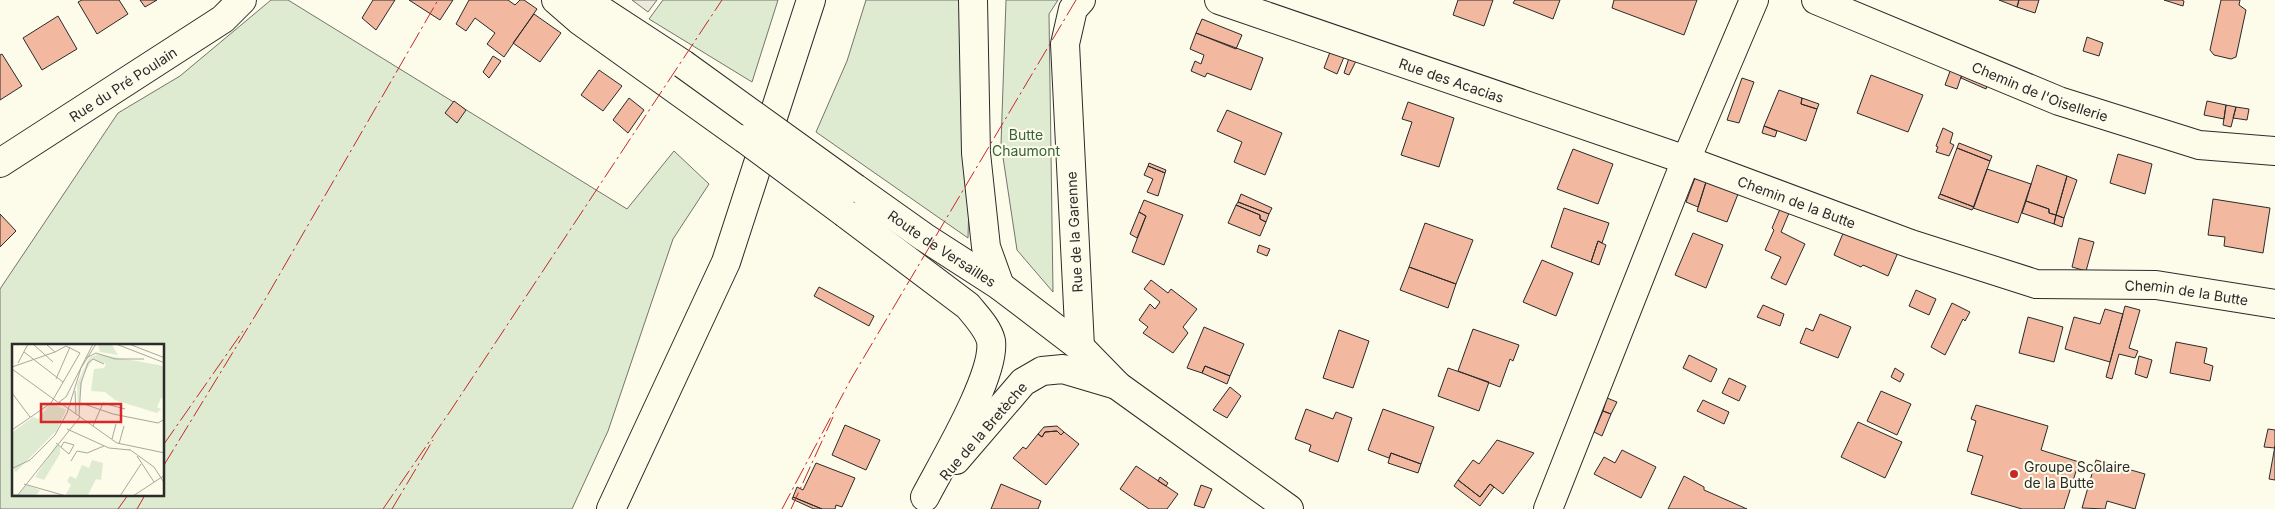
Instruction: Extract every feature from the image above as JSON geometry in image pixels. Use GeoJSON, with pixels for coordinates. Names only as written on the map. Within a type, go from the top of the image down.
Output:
{"type":"FeatureCollection","features":[{"type":"Feature","properties":{"kind":"street","name":"Rue du Pré Poulain"},"geometry":{"type":"LineString","coordinates":[[0,163],[222,18],[242,0]]}},
{"type":"Feature","properties":{"kind":"street"},"geometry":{"type":"LineString","coordinates":[[556,0],[579,20],[745,139],[968,306],[990,340],[991,357],[980,389],[920,503]]}},
{"type":"Feature","properties":{"kind":"street","name":"Route de Versailles"},"geometry":{"type":"LineString","coordinates":[[585,0],[683,64],[855,188],[1000,286],[1080,347],[1118,386],[1289,509]]}},
{"type":"Feature","properties":{"kind":"street"},"geometry":{"type":"LineString","coordinates":[[611,509],[726,262],[811,0]]}},
{"type":"Feature","properties":{"kind":"street"},"geometry":{"type":"LineString","coordinates":[[973,0],[976,153],[986,247],[1000,286]]}},
{"type":"Feature","properties":{"kind":"street","name":"Rue de la Garenne"},"geometry":{"type":"LineString","coordinates":[[1080,347],[1065,44],[1073,9],[1081,0]]}},
{"type":"Feature","properties":{"kind":"street","name":"Rue des Acacias"},"geometry":{"type":"LineString","coordinates":[[1219,0],[1686,160]]}},
{"type":"Feature","properties":{"kind":"street"},"geometry":{"type":"LineString","coordinates":[[1548,509],[1686,160],[1754,0]]}},
{"type":"Feature","properties":{"kind":"street","name":"Chemin de l'Oisellerie"},"geometry":{"type":"LineString","coordinates":[[1816,0],[2059,101],[2199,145],[2275,152]]}},
{"type":"Feature","properties":{"kind":"street","name":"Chemin de la Butte"},"geometry":{"type":"LineString","coordinates":[[1686,160],[1911,244],[2036,284],[2156,285],[2275,304]]}},
{"type":"Feature","properties":{"kind":"street","name":"Rue de la Bretèche"},"geometry":{"type":"LineString","coordinates":[[920,503],[1007,399],[1029,378],[1042,371],[1063,370],[1118,386]]}},
{"type":"Feature","properties":{"kind":"green space"},"geometry":{"type":"Polygon","coordinates":[[[271,0],[288,0],[627,209],[674,151],[709,184],[673,239],[608,431],[572,509],[0,509],[0,289],[118,113],[180,76],[271,0]]]}},
{"type":"Feature","properties":{"kind":"green space"},"geometry":{"type":"Polygon","coordinates":[[[663,0],[778,0],[752,82],[649,19],[663,0]]]}},
{"type":"Feature","properties":{"kind":"green space"},"geometry":{"type":"Polygon","coordinates":[[[866,0],[962,0],[969,201],[968,238],[816,132],[847,61],[866,0]]]}},
{"type":"Feature","properties":{"kind":"green space","name":"Butte Chaumont"},"geometry":{"type":"Polygon","coordinates":[[[1006,0],[1058,0],[1049,14],[1053,292],[1017,250],[1001,144],[1006,0]]]}},
{"type":"Feature","properties":{"kind":"shaded area"},"geometry":{"type":"Polygon","coordinates":[[[632,0],[657,0],[648,12],[632,0]]]}},
{"type":"Feature","properties":{"kind":"building"},"geometry":{"type":"Polygon","coordinates":[[[82,0],[119,0],[128,14],[97,34],[78,2],[82,0]]]}},
{"type":"Feature","properties":{"kind":"building"},"geometry":{"type":"Polygon","coordinates":[[[140,0],[157,0],[145,7],[140,0]]]}},
{"type":"Feature","properties":{"kind":"building"},"geometry":{"type":"Polygon","coordinates":[[[373,0],[395,0],[376,30],[362,18],[373,0]]]}},
{"type":"Feature","properties":{"kind":"building"},"geometry":{"type":"Polygon","coordinates":[[[409,0],[453,0],[440,20],[409,0]]]}},
{"type":"Feature","properties":{"kind":"building"},"geometry":{"type":"Polygon","coordinates":[[[469,0],[508,0],[515,5],[520,0],[524,0],[537,9],[504,57],[487,44],[495,33],[475,18],[466,31],[456,24],[469,0]]]}},
{"type":"Feature","properties":{"kind":"building"},"geometry":{"type":"Polygon","coordinates":[[[1458,0],[1493,0],[1484,26],[1453,15],[1458,0]]]}},
{"type":"Feature","properties":{"kind":"building"},"geometry":{"type":"Polygon","coordinates":[[[1515,0],[1560,0],[1553,19],[1513,3],[1515,0]]]}},
{"type":"Feature","properties":{"kind":"building"},"geometry":{"type":"Polygon","coordinates":[[[1614,0],[1697,0],[1684,35],[1612,8],[1614,0]]]}},
{"type":"Feature","properties":{"kind":"building"},"geometry":{"type":"Polygon","coordinates":[[[1999,0],[2019,0],[2017,7],[1999,0]]]}},
{"type":"Feature","properties":{"kind":"building"},"geometry":{"type":"Polygon","coordinates":[[[2019,0],[2039,0],[2035,13],[2017,7],[2019,0]]]}},
{"type":"Feature","properties":{"kind":"building"},"geometry":{"type":"Polygon","coordinates":[[[2164,0],[2182,0],[2184,1],[2183,6],[2164,0]]]}},
{"type":"Feature","properties":{"kind":"building"},"geometry":{"type":"Polygon","coordinates":[[[2221,0],[2240,0],[2239,5],[2246,10],[2236,57],[2231,59],[2214,55],[2210,50],[2221,0]]]}},
{"type":"Feature","properties":{"kind":"building"},"geometry":{"type":"Polygon","coordinates":[[[534,14],[561,33],[540,62],[513,43],[534,14]]]}},
{"type":"Feature","properties":{"kind":"building"},"geometry":{"type":"Polygon","coordinates":[[[58,16],[77,49],[42,70],[23,38],[58,16]]]}},
{"type":"Feature","properties":{"kind":"building"},"geometry":{"type":"Polygon","coordinates":[[[1202,19],[1242,35],[1236,49],[1196,33],[1202,19]]]}},
{"type":"Feature","properties":{"kind":"building"},"geometry":{"type":"Polygon","coordinates":[[[1196,33],[1263,58],[1251,90],[1207,73],[1205,77],[1191,71],[1195,61],[1201,64],[1204,55],[1190,49],[1196,33]]]}},
{"type":"Feature","properties":{"kind":"building"},"geometry":{"type":"Polygon","coordinates":[[[2087,37],[2103,43],[2099,56],[2083,51],[2087,37]]]}},
{"type":"Feature","properties":{"kind":"building"},"geometry":{"type":"Polygon","coordinates":[[[1330,52],[1344,57],[1337,74],[1324,68],[1330,52]]]}},
{"type":"Feature","properties":{"kind":"building"},"geometry":{"type":"Polygon","coordinates":[[[2,54],[22,86],[0,100],[0,55],[2,54]]]}},
{"type":"Feature","properties":{"kind":"building"},"geometry":{"type":"Polygon","coordinates":[[[493,56],[501,61],[489,78],[483,72],[493,56]]]}},
{"type":"Feature","properties":{"kind":"building"},"geometry":{"type":"Polygon","coordinates":[[[1349,58],[1356,61],[1349,75],[1344,73],[1349,58]]]}},
{"type":"Feature","properties":{"kind":"building"},"geometry":{"type":"Polygon","coordinates":[[[1953,63],[1964,68],[1957,89],[1945,85],[1953,63]]]}},
{"type":"Feature","properties":{"kind":"building"},"geometry":{"type":"Polygon","coordinates":[[[1964,68],[1989,79],[1986,89],[1961,78],[1964,68]]]}},
{"type":"Feature","properties":{"kind":"building"},"geometry":{"type":"Polygon","coordinates":[[[599,70],[622,86],[603,111],[581,95],[599,70]]]}},
{"type":"Feature","properties":{"kind":"building"},"geometry":{"type":"Polygon","coordinates":[[[1871,75],[1923,95],[1908,132],[1857,113],[1871,75]]]}},
{"type":"Feature","properties":{"kind":"building"},"geometry":{"type":"Polygon","coordinates":[[[1742,78],[1754,82],[1739,123],[1727,120],[1742,78]]]}},
{"type":"Feature","properties":{"kind":"building"},"geometry":{"type":"Polygon","coordinates":[[[1779,90],[1802,98],[1801,104],[1817,109],[1806,141],[1764,126],[1779,90]]]}},
{"type":"Feature","properties":{"kind":"building"},"geometry":{"type":"Polygon","coordinates":[[[629,98],[644,110],[628,133],[613,120],[629,98]]]}},
{"type":"Feature","properties":{"kind":"building"},"geometry":{"type":"Polygon","coordinates":[[[1802,98],[1819,104],[1817,109],[1801,104],[1802,98]]]}},
{"type":"Feature","properties":{"kind":"building"},"geometry":{"type":"Polygon","coordinates":[[[454,101],[466,110],[457,123],[445,113],[454,101]]]}},
{"type":"Feature","properties":{"kind":"building"},"geometry":{"type":"Polygon","coordinates":[[[2207,101],[2226,105],[2224,119],[2204,115],[2207,101]]]}},
{"type":"Feature","properties":{"kind":"building"},"geometry":{"type":"Polygon","coordinates":[[[1408,102],[1454,118],[1439,167],[1401,155],[1412,122],[1402,119],[1408,102]]]}},
{"type":"Feature","properties":{"kind":"building"},"geometry":{"type":"Polygon","coordinates":[[[2226,105],[2236,107],[2231,127],[2223,125],[2226,105]]]}},
{"type":"Feature","properties":{"kind":"building"},"geometry":{"type":"Polygon","coordinates":[[[2236,107],[2249,109],[2247,120],[2233,118],[2236,107]]]}},
{"type":"Feature","properties":{"kind":"building"},"geometry":{"type":"Polygon","coordinates":[[[1227,110],[1282,133],[1265,175],[1234,162],[1242,142],[1217,131],[1227,110]]]}},
{"type":"Feature","properties":{"kind":"building"},"geometry":{"type":"Polygon","coordinates":[[[1764,126],[1777,131],[1775,137],[1762,133],[1764,126]]]}},
{"type":"Feature","properties":{"kind":"building"},"geometry":{"type":"Polygon","coordinates":[[[1943,128],[1953,133],[1950,143],[1954,145],[1949,156],[1936,152],[1938,147],[1936,146],[1943,128]]]}},
{"type":"Feature","properties":{"kind":"building"},"geometry":{"type":"Polygon","coordinates":[[[1959,143],[1992,156],[1990,161],[1957,148],[1959,143]]]}},
{"type":"Feature","properties":{"kind":"building"},"geometry":{"type":"Polygon","coordinates":[[[1957,148],[1990,161],[1974,207],[1940,194],[1957,148]]]}},
{"type":"Feature","properties":{"kind":"building"},"geometry":{"type":"Polygon","coordinates":[[[1573,149],[1613,164],[1598,204],[1557,189],[1573,149]]]}},
{"type":"Feature","properties":{"kind":"building"},"geometry":{"type":"Polygon","coordinates":[[[2118,154],[2152,164],[2145,194],[2110,183],[2118,154]]]}},
{"type":"Feature","properties":{"kind":"building"},"geometry":{"type":"Polygon","coordinates":[[[1149,163],[1166,170],[1165,173],[1148,166],[1149,163]]]}},
{"type":"Feature","properties":{"kind":"building"},"geometry":{"type":"Polygon","coordinates":[[[2037,165],[2067,176],[2056,215],[2049,213],[2049,209],[2026,201],[2037,165]]]}},
{"type":"Feature","properties":{"kind":"building"},"geometry":{"type":"Polygon","coordinates":[[[1148,166],[1165,173],[1158,196],[1147,192],[1153,179],[1144,175],[1148,166]]]}},
{"type":"Feature","properties":{"kind":"building"},"geometry":{"type":"Polygon","coordinates":[[[1987,169],[2031,184],[2018,223],[1973,208],[1987,169]]]}},
{"type":"Feature","properties":{"kind":"building"},"geometry":{"type":"Polygon","coordinates":[[[2067,176],[2077,180],[2064,218],[2056,215],[2067,176]]]}},
{"type":"Feature","properties":{"kind":"building"},"geometry":{"type":"Polygon","coordinates":[[[1695,178],[1706,182],[1698,207],[1686,202],[1695,178]]]}},
{"type":"Feature","properties":{"kind":"building"},"geometry":{"type":"Polygon","coordinates":[[[1706,182],[1738,194],[1727,222],[1697,211],[1706,182]]]}},
{"type":"Feature","properties":{"kind":"building"},"geometry":{"type":"Polygon","coordinates":[[[1241,194],[1272,208],[1269,214],[1238,202],[1241,194]]]}},
{"type":"Feature","properties":{"kind":"building"},"geometry":{"type":"Polygon","coordinates":[[[1940,194],[1974,207],[1972,210],[1938,198],[1940,194]]]}},
{"type":"Feature","properties":{"kind":"building"},"geometry":{"type":"Polygon","coordinates":[[[2213,199],[2270,208],[2263,253],[2224,246],[2225,237],[2208,235],[2213,199]]]}},
{"type":"Feature","properties":{"kind":"building"},"geometry":{"type":"Polygon","coordinates":[[[1144,200],[1183,215],[1164,265],[1132,252],[1146,216],[1139,212],[1144,200]]]}},
{"type":"Feature","properties":{"kind":"building"},"geometry":{"type":"Polygon","coordinates":[[[2026,201],[2049,209],[2049,213],[2056,215],[2054,224],[2022,213],[2026,201]]]}},
{"type":"Feature","properties":{"kind":"building"},"geometry":{"type":"Polygon","coordinates":[[[1238,202],[1269,214],[1266,222],[1260,219],[1260,215],[1236,205],[1238,202]]]}},
{"type":"Feature","properties":{"kind":"building"},"geometry":{"type":"Polygon","coordinates":[[[1236,205],[1260,215],[1260,219],[1266,222],[1260,236],[1228,223],[1236,205]]]}},
{"type":"Feature","properties":{"kind":"building"},"geometry":{"type":"Polygon","coordinates":[[[1564,208],[1609,223],[1602,243],[1598,241],[1591,262],[1551,247],[1564,208]]]}},
{"type":"Feature","properties":{"kind":"building"},"geometry":{"type":"Polygon","coordinates":[[[1780,209],[1789,213],[1781,232],[1805,244],[1786,285],[1771,278],[1781,257],[1765,250],[1774,230],[1772,228],[1780,209]]]}},
{"type":"Feature","properties":{"kind":"building"},"geometry":{"type":"Polygon","coordinates":[[[1139,212],[1146,216],[1137,238],[1130,234],[1139,212]]]}},
{"type":"Feature","properties":{"kind":"building"},"geometry":{"type":"Polygon","coordinates":[[[0,214],[16,231],[0,247],[0,214]]]}},
{"type":"Feature","properties":{"kind":"building"},"geometry":{"type":"Polygon","coordinates":[[[2056,215],[2064,218],[2062,227],[2054,224],[2056,215]]]}},
{"type":"Feature","properties":{"kind":"building"},"geometry":{"type":"Polygon","coordinates":[[[1425,223],[1473,240],[1456,284],[1409,267],[1425,223]]]}},
{"type":"Feature","properties":{"kind":"building"},"geometry":{"type":"Polygon","coordinates":[[[1844,231],[1899,250],[1888,276],[1834,255],[1844,231]]]}},
{"type":"Feature","properties":{"kind":"building"},"geometry":{"type":"Polygon","coordinates":[[[1693,233],[1723,245],[1706,288],[1675,275],[1693,233]]]}},
{"type":"Feature","properties":{"kind":"building"},"geometry":{"type":"Polygon","coordinates":[[[2079,238],[2094,242],[2086,271],[2072,267],[2079,238]]]}},
{"type":"Feature","properties":{"kind":"building"},"geometry":{"type":"Polygon","coordinates":[[[1598,241],[1606,245],[1599,265],[1591,262],[1598,241]]]}},
{"type":"Feature","properties":{"kind":"building"},"geometry":{"type":"Polygon","coordinates":[[[1259,245],[1270,249],[1267,256],[1257,252],[1259,245]]]}},
{"type":"Feature","properties":{"kind":"building"},"geometry":{"type":"Polygon","coordinates":[[[1542,260],[1573,273],[1556,316],[1523,302],[1542,260]]]}},
{"type":"Feature","properties":{"kind":"building"},"geometry":{"type":"Polygon","coordinates":[[[1409,267],[1456,284],[1448,308],[1400,290],[1409,267]]]}},
{"type":"Feature","properties":{"kind":"building"},"geometry":{"type":"Polygon","coordinates":[[[1151,280],[1168,293],[1171,289],[1197,309],[1183,327],[1188,333],[1173,353],[1143,333],[1148,327],[1139,320],[1150,304],[1155,309],[1160,302],[1144,289],[1151,280]]]}},
{"type":"Feature","properties":{"kind":"building"},"geometry":{"type":"Polygon","coordinates":[[[819,287],[874,316],[869,326],[814,296],[819,287]]]}},
{"type":"Feature","properties":{"kind":"building"},"geometry":{"type":"Polygon","coordinates":[[[1916,290],[1936,299],[1929,315],[1909,306],[1916,290]]]}},
{"type":"Feature","properties":{"kind":"building"},"geometry":{"type":"Polygon","coordinates":[[[1952,303],[1970,312],[1965,321],[1963,319],[1945,355],[1931,347],[1952,303]]]}},
{"type":"Feature","properties":{"kind":"building"},"geometry":{"type":"Polygon","coordinates":[[[1763,305],[1784,314],[1780,326],[1757,317],[1763,305]]]}},
{"type":"Feature","properties":{"kind":"building"},"geometry":{"type":"Polygon","coordinates":[[[2125,306],[2140,310],[2129,348],[2138,351],[2135,358],[2119,354],[2112,379],[2106,377],[2125,306]]]}},
{"type":"Feature","properties":{"kind":"building"},"geometry":{"type":"Polygon","coordinates":[[[2105,309],[2123,314],[2110,362],[2065,349],[2074,317],[2100,324],[2105,309]]]}},
{"type":"Feature","properties":{"kind":"building"},"geometry":{"type":"Polygon","coordinates":[[[1820,314],[1851,327],[1838,358],[1800,343],[1806,328],[1813,331],[1820,314]]]}},
{"type":"Feature","properties":{"kind":"building"},"geometry":{"type":"Polygon","coordinates":[[[2028,317],[2063,327],[2054,362],[2019,353],[2028,317]]]}},
{"type":"Feature","properties":{"kind":"building"},"geometry":{"type":"Polygon","coordinates":[[[1204,327],[1244,344],[1230,376],[1205,366],[1202,373],[1187,368],[1204,327]]]}},
{"type":"Feature","properties":{"kind":"building"},"geometry":{"type":"Polygon","coordinates":[[[1473,329],[1519,345],[1513,361],[1510,359],[1500,387],[1458,371],[1473,329]]]}},
{"type":"Feature","properties":{"kind":"building"},"geometry":{"type":"Polygon","coordinates":[[[1339,330],[1369,341],[1353,388],[1323,378],[1339,330]]]}},
{"type":"Feature","properties":{"kind":"building"},"geometry":{"type":"Polygon","coordinates":[[[2176,342],[2207,348],[2204,363],[2213,366],[2210,381],[2170,373],[2176,342]]]}},
{"type":"Feature","properties":{"kind":"building"},"geometry":{"type":"Polygon","coordinates":[[[1689,355],[1717,369],[1711,382],[1683,368],[1689,355]]]}},
{"type":"Feature","properties":{"kind":"building"},"geometry":{"type":"Polygon","coordinates":[[[2139,356],[2152,360],[2147,378],[2135,374],[2139,356]]]}},
{"type":"Feature","properties":{"kind":"building"},"geometry":{"type":"Polygon","coordinates":[[[1205,366],[1230,376],[1227,384],[1202,373],[1205,366]]]}},
{"type":"Feature","properties":{"kind":"building"},"geometry":{"type":"Polygon","coordinates":[[[1448,368],[1489,382],[1479,411],[1438,396],[1448,368]]]}},
{"type":"Feature","properties":{"kind":"building"},"geometry":{"type":"Polygon","coordinates":[[[1895,368],[1904,374],[1900,382],[1891,377],[1895,368]]]}},
{"type":"Feature","properties":{"kind":"building"},"geometry":{"type":"Polygon","coordinates":[[[1729,378],[1746,386],[1739,401],[1722,393],[1729,378]]]}},
{"type":"Feature","properties":{"kind":"building"},"geometry":{"type":"Polygon","coordinates":[[[1230,387],[1241,396],[1227,418],[1213,410],[1230,387]]]}},
{"type":"Feature","properties":{"kind":"building"},"geometry":{"type":"Polygon","coordinates":[[[1881,391],[1911,404],[1897,435],[1867,421],[1881,391]]]}},
{"type":"Feature","properties":{"kind":"building"},"geometry":{"type":"Polygon","coordinates":[[[1607,398],[1617,402],[1611,414],[1603,411],[1607,398]]]}},
{"type":"Feature","properties":{"kind":"building"},"geometry":{"type":"Polygon","coordinates":[[[1703,400],[1729,412],[1724,424],[1697,411],[1703,400]]]}},
{"type":"Feature","properties":{"kind":"building","name":"Groupe Scolaire de la Butte"},"geometry":{"type":"Polygon","coordinates":[[[1976,405],[2048,426],[2041,450],[2079,462],[2064,509],[2022,509],[1971,494],[1983,456],[1967,451],[1976,421],[1971,419],[1976,405]]]}},
{"type":"Feature","properties":{"kind":"building"},"geometry":{"type":"Polygon","coordinates":[[[1306,409],[1333,419],[1336,412],[1352,418],[1338,462],[1309,451],[1311,445],[1295,439],[1306,409]]]}},
{"type":"Feature","properties":{"kind":"building"},"geometry":{"type":"Polygon","coordinates":[[[1383,409],[1434,427],[1421,464],[1391,453],[1389,458],[1368,450],[1383,409]]]}},
{"type":"Feature","properties":{"kind":"building"},"geometry":{"type":"Polygon","coordinates":[[[1603,411],[1611,414],[1602,436],[1594,432],[1603,411]]]}},
{"type":"Feature","properties":{"kind":"building"},"geometry":{"type":"Polygon","coordinates":[[[1858,422],[1902,442],[1885,478],[1841,457],[1858,422]]]}},
{"type":"Feature","properties":{"kind":"building"},"geometry":{"type":"Polygon","coordinates":[[[845,425],[880,440],[866,470],[832,455],[845,425]]]}},
{"type":"Feature","properties":{"kind":"building"},"geometry":{"type":"Polygon","coordinates":[[[1057,426],[1064,432],[1061,435],[1057,431],[1045,432],[1042,437],[1038,434],[1044,427],[1057,426]]]}},
{"type":"Feature","properties":{"kind":"building"},"geometry":{"type":"Polygon","coordinates":[[[2268,429],[2275,430],[2275,448],[2264,447],[2268,429]]]}},
{"type":"Feature","properties":{"kind":"building"},"geometry":{"type":"Polygon","coordinates":[[[1057,431],[1061,435],[1064,432],[1079,444],[1046,485],[1013,458],[1023,447],[1026,449],[1038,434],[1042,437],[1045,432],[1057,431]]]}},
{"type":"Feature","properties":{"kind":"building"},"geometry":{"type":"Polygon","coordinates":[[[1497,440],[1534,453],[1503,494],[1490,484],[1480,497],[1458,480],[1473,460],[1479,464],[1497,440]]]}},
{"type":"Feature","properties":{"kind":"building"},"geometry":{"type":"Polygon","coordinates":[[[2275,446],[2275,480],[2269,479],[2275,446]]]}},
{"type":"Feature","properties":{"kind":"building"},"geometry":{"type":"Polygon","coordinates":[[[1622,450],[1656,467],[1641,498],[1594,474],[1604,457],[1615,463],[1622,450]]]}},
{"type":"Feature","properties":{"kind":"building"},"geometry":{"type":"Polygon","coordinates":[[[1391,453],[1421,464],[1418,473],[1388,463],[1391,453]]]}},
{"type":"Feature","properties":{"kind":"building"},"geometry":{"type":"Polygon","coordinates":[[[2096,460],[2145,474],[2135,509],[2107,501],[2105,509],[2082,508],[2096,460]]]}},
{"type":"Feature","properties":{"kind":"building"},"geometry":{"type":"Polygon","coordinates":[[[816,463],[855,478],[842,507],[836,505],[835,509],[822,509],[793,497],[797,487],[803,490],[816,463]]]}},
{"type":"Feature","properties":{"kind":"building"},"geometry":{"type":"Polygon","coordinates":[[[1136,466],[1178,494],[1167,509],[1149,509],[1120,489],[1136,466]]]}},
{"type":"Feature","properties":{"kind":"building"},"geometry":{"type":"Polygon","coordinates":[[[1684,476],[1704,487],[1704,490],[1747,509],[1668,509],[1684,476]]]}},
{"type":"Feature","properties":{"kind":"building"},"geometry":{"type":"Polygon","coordinates":[[[1160,477],[1168,483],[1166,486],[1158,481],[1160,477]]]}},
{"type":"Feature","properties":{"kind":"building"},"geometry":{"type":"Polygon","coordinates":[[[1458,480],[1480,497],[1490,484],[1494,487],[1480,506],[1454,486],[1458,480]]]}},
{"type":"Feature","properties":{"kind":"building"},"geometry":{"type":"Polygon","coordinates":[[[1001,484],[1041,501],[1038,509],[991,509],[1001,484]]]}},
{"type":"Feature","properties":{"kind":"building"},"geometry":{"type":"Polygon","coordinates":[[[1201,485],[1212,489],[1204,508],[1194,505],[1201,485]]]}},
{"type":"Feature","properties":{"kind":"building"},"geometry":{"type":"Polygon","coordinates":[[[793,497],[822,509],[814,509],[792,499],[793,497]]]}},
{"type":"Feature","properties":{"kind":"power"},"geometry":{"type":"LineString","coordinates":[[165,463],[263,303],[438,0]]}},
{"type":"Feature","properties":{"kind":"power"},"geometry":{"type":"LineString","coordinates":[[383,509],[451,410],[722,0]]}},
{"type":"Feature","properties":{"kind":"power"},"geometry":{"type":"LineString","coordinates":[[782,509],[851,379],[1076,0]]}},
{"type":"Feature","properties":{"kind":"power"},"geometry":{"type":"LineString","coordinates":[[165,443],[243,331]]}},
{"type":"Feature","properties":{"kind":"power"},"geometry":{"type":"LineString","coordinates":[[791,509],[833,417]]}},
{"type":"Feature","properties":{"kind":"power"},"geometry":{"type":"LineString","coordinates":[[392,509],[433,440]]}},
{"type":"Feature","properties":{"kind":"power"},"geometry":{"type":"LineString","coordinates":[[118,509],[127,496]]}},
{"type":"Feature","properties":{"kind":"power"},"geometry":{"type":"LineString","coordinates":[[137,509],[144,496]]}},
{"type":"Feature","properties":{"kind":"place","name":"Groupe Scolaire de la Butte"},"geometry":{"type":"Point","coordinates":[2014,474]}}]}
